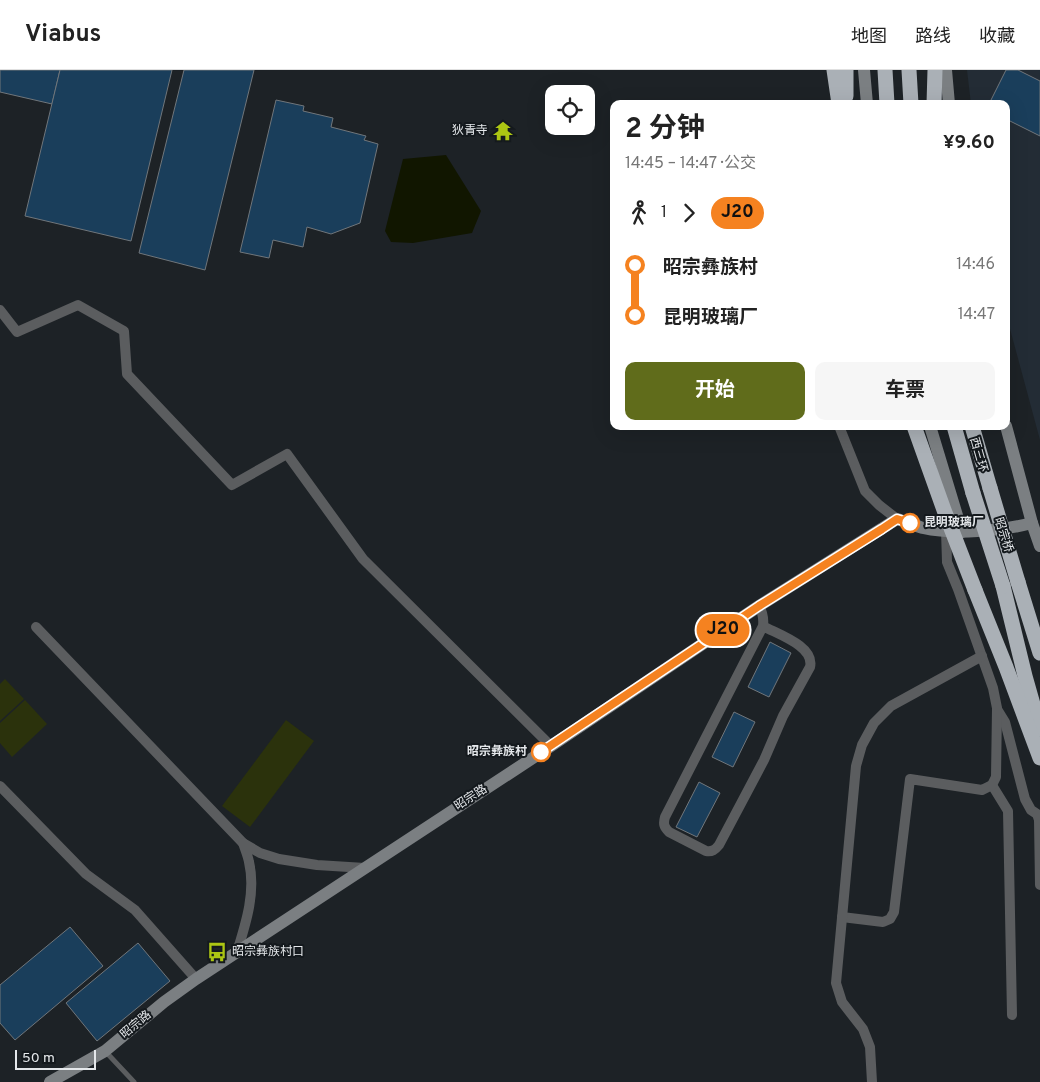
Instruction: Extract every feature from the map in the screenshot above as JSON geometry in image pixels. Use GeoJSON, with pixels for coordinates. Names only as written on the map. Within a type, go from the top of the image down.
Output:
{"type":"FeatureCollection","features":[{"type":"Feature","properties":{"kind":"highway"},"geometry":{"type":"LineString","coordinates":[[834,70],[838,100]]}},
{"type":"Feature","properties":{"kind":"highway"},"geometry":{"type":"LineString","coordinates":[[846,70],[847,100]]}},
{"type":"Feature","properties":{"kind":"highway"},"geometry":{"type":"LineString","coordinates":[[884,70],[887,100]]}},
{"type":"Feature","properties":{"kind":"highway"},"geometry":{"type":"LineString","coordinates":[[909,70],[911,100]]}},
{"type":"Feature","properties":{"kind":"highway"},"geometry":{"type":"LineString","coordinates":[[934,100],[936,70]]}},
{"type":"Feature","properties":{"kind":"highway"},"geometry":{"type":"LineString","coordinates":[[915,430],[941,502],[1040,758]]}},
{"type":"Feature","properties":{"kind":"highway","name":"西三环"},"geometry":{"type":"LineString","coordinates":[[955,430],[974,493]]}},
{"type":"Feature","properties":{"kind":"highway","name":"西三环"},"geometry":{"type":"LineString","coordinates":[[973,430],[990,488]]}},
{"type":"Feature","properties":{"kind":"highway"},"geometry":{"type":"LineString","coordinates":[[980,430],[990,488]]}},
{"type":"Feature","properties":{"kind":"highway","name":"昭宗桥"},"geometry":{"type":"LineString","coordinates":[[990,488],[1040,653]]}},
{"type":"Feature","properties":{"kind":"highway","name":"昭宗桥"},"geometry":{"type":"LineString","coordinates":[[974,493],[1003,586],[1040,729]]}},
{"type":"Feature","properties":{"kind":"street"},"geometry":{"type":"LineString","coordinates":[[864,70],[867,100]]}},
{"type":"Feature","properties":{"kind":"street"},"geometry":{"type":"LineString","coordinates":[[946,70],[949,100]]}},
{"type":"Feature","properties":{"kind":"street"},"geometry":{"type":"LineString","coordinates":[[0,310],[17,332],[78,305],[124,330],[127,374],[232,485],[288,454],[363,559],[551,746]]}},
{"type":"Feature","properties":{"kind":"street"},"geometry":{"type":"LineString","coordinates":[[841,430],[865,491],[897,519],[924,528],[962,532],[1032,523]]}},
{"type":"Feature","properties":{"kind":"street"},"geometry":{"type":"LineString","coordinates":[[931,430],[962,532]]}},
{"type":"Feature","properties":{"kind":"street"},"geometry":{"type":"LineString","coordinates":[[1007,430],[1040,546]]}},
{"type":"Feature","properties":{"kind":"street","name":"昭宗路"},"geometry":{"type":"LineString","coordinates":[[50,1082],[105,1051],[164,1002],[196,979],[551,746],[759,606],[897,519]]}},
{"type":"Feature","properties":{"kind":"street"},"geometry":{"type":"LineString","coordinates":[[842,917],[884,922],[890,919],[894,912],[910,779],[982,790],[992,785],[996,777],[997,708],[993,688],[947,562],[946,530]]}},
{"type":"Feature","properties":{"kind":"street"},"geometry":{"type":"LineString","coordinates":[[759,606],[764,619],[763,626],[665,817],[664,827],[669,832],[706,851],[711,852],[719,845],[764,760],[783,716],[810,666],[811,662],[807,652],[799,645],[763,626]]}},
{"type":"Feature","properties":{"kind":"street"},"geometry":{"type":"LineString","coordinates":[[36,626],[243,843],[260,853],[280,859],[317,865],[365,868]]}},
{"type":"Feature","properties":{"kind":"street"},"geometry":{"type":"LineString","coordinates":[[872,1082],[870,1047],[863,1029],[842,1002],[836,983],[856,766],[862,745],[874,723],[891,706],[982,656]]}},
{"type":"Feature","properties":{"kind":"street"},"geometry":{"type":"LineString","coordinates":[[997,708],[1005,722],[1025,799],[1031,810],[1037,814],[1039,820],[1040,885]]}},
{"type":"Feature","properties":{"kind":"street"},"geometry":{"type":"LineString","coordinates":[[992,785],[1008,811],[1012,1014]]}},
{"type":"Feature","properties":{"kind":"street"},"geometry":{"type":"LineString","coordinates":[[0,786],[86,874],[135,910],[196,979]]}},
{"type":"Feature","properties":{"kind":"street"},"geometry":{"type":"LineString","coordinates":[[237,952],[251,900],[252,881],[243,843]]}},
{"type":"Feature","properties":{"kind":"lane"},"geometry":{"type":"LineString","coordinates":[[105,1051],[134,1082]]}},
{"type":"Feature","properties":{"kind":"shaded area"},"geometry":{"type":"Polygon","coordinates":[[[967,70],[1040,70],[1040,440],[1010,329],[1010,100],[971,100],[967,70]]]}},
{"type":"Feature","properties":{"kind":"shaded area"},"geometry":{"type":"Polygon","coordinates":[[[446,155],[481,211],[472,233],[413,243],[391,242],[385,231],[403,159],[446,155]]]}},
{"type":"Feature","properties":{"kind":"green space"},"geometry":{"type":"Polygon","coordinates":[[[5,679],[24,699],[0,721],[0,684],[5,679]]]}},
{"type":"Feature","properties":{"kind":"green space"},"geometry":{"type":"Polygon","coordinates":[[[25,700],[47,724],[12,757],[0,743],[0,723],[25,700]]]}},
{"type":"Feature","properties":{"kind":"green space"},"geometry":{"type":"Polygon","coordinates":[[[286,720],[314,741],[250,827],[222,806],[286,720]]]}},
{"type":"Feature","properties":{"kind":"building"},"geometry":{"type":"Polygon","coordinates":[[[0,70],[60,70],[52,104],[0,92],[0,70]]]}},
{"type":"Feature","properties":{"kind":"building"},"geometry":{"type":"Polygon","coordinates":[[[60,70],[172,70],[131,241],[25,216],[60,70]]]}},
{"type":"Feature","properties":{"kind":"building"},"geometry":{"type":"Polygon","coordinates":[[[184,70],[254,70],[205,270],[139,253],[184,70]]]}},
{"type":"Feature","properties":{"kind":"building"},"geometry":{"type":"Polygon","coordinates":[[[1006,70],[1018,70],[1040,81],[1040,136],[1010,121],[1010,100],[991,100],[1006,70]]]}},
{"type":"Feature","properties":{"kind":"building"},"geometry":{"type":"Polygon","coordinates":[[[276,100],[304,106],[303,111],[333,118],[331,127],[366,136],[364,140],[378,144],[360,223],[331,234],[307,227],[303,247],[273,240],[269,258],[240,252],[276,100]]]}},
{"type":"Feature","properties":{"kind":"building"},"geometry":{"type":"Polygon","coordinates":[[[770,642],[791,653],[769,697],[748,687],[770,642]]]}},
{"type":"Feature","properties":{"kind":"building"},"geometry":{"type":"Polygon","coordinates":[[[734,712],[755,722],[733,767],[712,757],[734,712]]]}},
{"type":"Feature","properties":{"kind":"building"},"geometry":{"type":"Polygon","coordinates":[[[699,782],[720,793],[697,837],[676,827],[699,782]]]}},
{"type":"Feature","properties":{"kind":"building"},"geometry":{"type":"Polygon","coordinates":[[[70,927],[103,966],[15,1040],[0,1023],[0,985],[70,927]]]}},
{"type":"Feature","properties":{"kind":"building"},"geometry":{"type":"Polygon","coordinates":[[[138,943],[170,981],[97,1041],[66,1003],[138,943]]]}},
{"type":"Feature","properties":{"kind":"bus line","name":"J20"},"geometry":{"type":"LineString","coordinates":[[541,752],[759,606],[897,519],[910,523]]}},
{"type":"Feature","properties":{"kind":"place","name":"狄青寺"},"geometry":{"type":"Point","coordinates":[503,131]}},
{"type":"Feature","properties":{"kind":"place","name":"昆明玻璃厂"},"geometry":{"type":"Point","coordinates":[910,523]}},
{"type":"Feature","properties":{"kind":"place","name":"昭宗彝族村"},"geometry":{"type":"Point","coordinates":[541,752]}},
{"type":"Feature","properties":{"kind":"place","name":"昭宗彝族村口"},"geometry":{"type":"Point","coordinates":[217,952]}}]}
